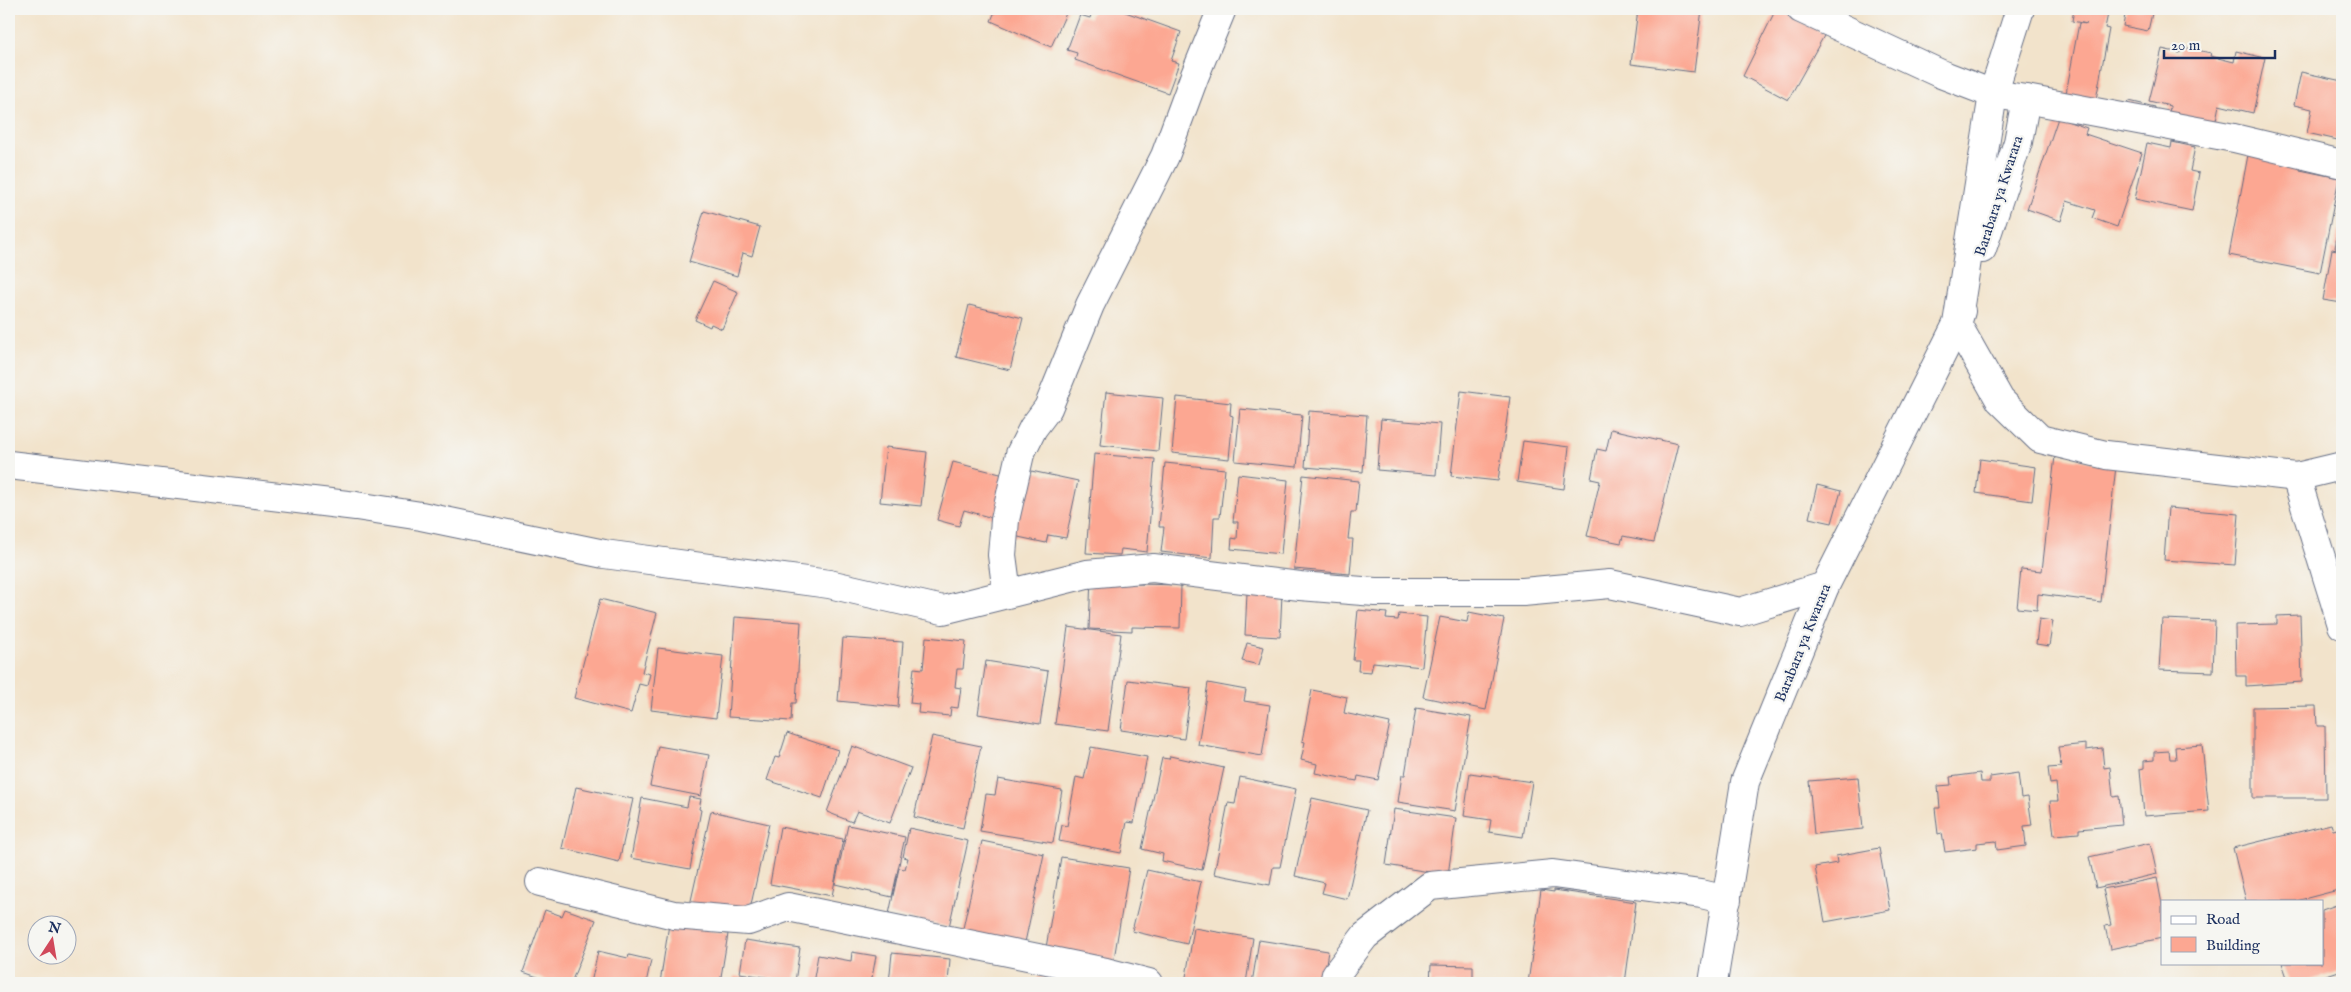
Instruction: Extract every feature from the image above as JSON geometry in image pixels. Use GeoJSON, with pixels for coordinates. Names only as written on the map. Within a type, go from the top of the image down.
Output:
{"type":"FeatureCollection","features":[{"type":"Feature","properties":{"kind":"street"},"geometry":{"type":"LineString","coordinates":[[1007,593],[1002,556],[1005,520],[1020,454],[1033,428],[1048,408],[1094,298],[1165,156],[1195,74],[1222,9]]}},
{"type":"Feature","properties":{"kind":"street"},"geometry":{"type":"LineString","coordinates":[[1801,9],[1940,74],[1993,94],[2234,138],[2342,164]]}},
{"type":"Feature","properties":{"kind":"street","name":"Barabara ya Kwarara"},"geometry":{"type":"LineString","coordinates":[[1957,324],[1993,94],[2022,9]]}},
{"type":"Feature","properties":{"kind":"street","name":"Barabara ya Kwarara"},"geometry":{"type":"LineString","coordinates":[[1713,983],[1745,782],[1826,586],[1957,324],[2018,142],[2026,99]]}},
{"type":"Feature","properties":{"kind":"street"},"geometry":{"type":"LineString","coordinates":[[1957,324],[2000,400],[2040,439],[2106,455],[2296,477],[2342,466]]}},
{"type":"Feature","properties":{"kind":"street"},"geometry":{"type":"LineString","coordinates":[[9,464],[356,506],[422,516],[604,554],[829,584],[943,610],[1087,574],[1153,568],[1300,586],[1375,592],[1523,592],[1610,584],[1740,612],[1826,586]]}},
{"type":"Feature","properties":{"kind":"street"},"geometry":{"type":"LineString","coordinates":[[2296,477],[2342,625]]}},
{"type":"Feature","properties":{"kind":"street"},"geometry":{"type":"LineString","coordinates":[[1334,983],[1336,974],[1365,936],[1430,886],[1553,874],[1701,894],[1727,900]]}},
{"type":"Feature","properties":{"kind":"street"},"geometry":{"type":"LineString","coordinates":[[540,882],[674,915],[748,921],[788,907],[1106,972],[1149,983]]}},
{"type":"Feature","properties":{"kind":"building"},"geometry":{"type":"Polygon","coordinates":[[[996,9],[1068,9],[1051,47],[991,21],[996,9]]]}},
{"type":"Feature","properties":{"kind":"building"},"geometry":{"type":"Polygon","coordinates":[[[1093,9],[1117,9],[1181,32],[1171,61],[1179,63],[1168,93],[1075,60],[1077,53],[1067,50],[1080,15],[1090,18],[1093,9]]]}},
{"type":"Feature","properties":{"kind":"building"},"geometry":{"type":"Polygon","coordinates":[[[1638,9],[1702,9],[1694,72],[1631,64],[1638,9]]]}},
{"type":"Feature","properties":{"kind":"building"},"geometry":{"type":"Polygon","coordinates":[[[1776,9],[1825,34],[1788,100],[1743,76],[1776,9]]]}},
{"type":"Feature","properties":{"kind":"building"},"geometry":{"type":"Polygon","coordinates":[[[2074,9],[2109,9],[2105,28],[2109,29],[2095,105],[2065,99],[2079,23],[2087,24],[2072,21],[2074,9]]]}},
{"type":"Feature","properties":{"kind":"building"},"geometry":{"type":"Polygon","coordinates":[[[2126,9],[2153,9],[2148,31],[2123,26],[2126,9]]]}},
{"type":"Feature","properties":{"kind":"building"},"geometry":{"type":"Polygon","coordinates":[[[2182,47],[2211,53],[2210,56],[2234,62],[2236,51],[2265,58],[2253,113],[2219,105],[2215,125],[2169,115],[2170,106],[2149,101],[2162,49],[2180,53],[2182,47]]]}},
{"type":"Feature","properties":{"kind":"building"},"geometry":{"type":"Polygon","coordinates":[[[2301,72],[2342,81],[2342,141],[2307,133],[2312,109],[2294,105],[2301,72]]]}},
{"type":"Feature","properties":{"kind":"building"},"geometry":{"type":"Polygon","coordinates":[[[2129,101],[2155,107],[2152,120],[2126,113],[2129,101]]]}},
{"type":"Feature","properties":{"kind":"building"},"geometry":{"type":"Polygon","coordinates":[[[2058,118],[2087,128],[2085,134],[2142,153],[2117,227],[2092,218],[2095,210],[2067,201],[2061,221],[2027,209],[2058,118]]]}},
{"type":"Feature","properties":{"kind":"building"},"geometry":{"type":"Polygon","coordinates":[[[2172,142],[2195,147],[2190,171],[2199,173],[2192,211],[2135,199],[2147,143],[2171,148],[2172,142]]]}},
{"type":"Feature","properties":{"kind":"building"},"geometry":{"type":"Polygon","coordinates":[[[2248,155],[2301,166],[2300,170],[2339,178],[2320,273],[2229,255],[2248,155]]]}},
{"type":"Feature","properties":{"kind":"building"},"geometry":{"type":"Polygon","coordinates":[[[704,211],[760,227],[752,256],[743,253],[737,276],[689,262],[704,211]]]}},
{"type":"Feature","properties":{"kind":"building"},"geometry":{"type":"Polygon","coordinates":[[[2338,230],[2342,231],[2342,249],[2335,248],[2338,230]]]}},
{"type":"Feature","properties":{"kind":"building"},"geometry":{"type":"Polygon","coordinates":[[[2332,249],[2342,251],[2342,303],[2323,300],[2332,249]]]}},
{"type":"Feature","properties":{"kind":"building"},"geometry":{"type":"Polygon","coordinates":[[[713,281],[738,292],[722,329],[711,324],[710,327],[695,320],[713,281]]]}},
{"type":"Feature","properties":{"kind":"building"},"geometry":{"type":"Polygon","coordinates":[[[969,305],[1023,318],[1010,370],[956,357],[969,305]]]}},
{"type":"Feature","properties":{"kind":"building"},"geometry":{"type":"Polygon","coordinates":[[[1461,391],[1510,397],[1498,481],[1451,476],[1461,391]]]}},
{"type":"Feature","properties":{"kind":"building"},"geometry":{"type":"Polygon","coordinates":[[[1106,392],[1163,398],[1158,451],[1100,445],[1106,392]]]}},
{"type":"Feature","properties":{"kind":"building"},"geometry":{"type":"Polygon","coordinates":[[[1177,397],[1231,403],[1230,415],[1233,416],[1229,459],[1172,453],[1177,397]]]}},
{"type":"Feature","properties":{"kind":"building"},"geometry":{"type":"Polygon","coordinates":[[[1240,409],[1302,415],[1297,467],[1235,461],[1240,409]]]}},
{"type":"Feature","properties":{"kind":"building"},"geometry":{"type":"Polygon","coordinates":[[[1309,411],[1367,415],[1363,472],[1305,467],[1309,411]]]}},
{"type":"Feature","properties":{"kind":"building"},"geometry":{"type":"Polygon","coordinates":[[[1381,419],[1440,424],[1436,475],[1377,470],[1381,419]]]}},
{"type":"Feature","properties":{"kind":"building"},"geometry":{"type":"Polygon","coordinates":[[[1611,429],[1678,444],[1654,542],[1623,536],[1621,543],[1587,536],[1600,481],[1591,479],[1597,449],[1606,451],[1611,429]]]}},
{"type":"Feature","properties":{"kind":"building"},"geometry":{"type":"Polygon","coordinates":[[[1523,441],[1569,447],[1564,489],[1517,482],[1523,441]]]}},
{"type":"Feature","properties":{"kind":"building"},"geometry":{"type":"Polygon","coordinates":[[[886,447],[927,452],[921,506],[880,502],[886,447]]]}},
{"type":"Feature","properties":{"kind":"building"},"geometry":{"type":"Polygon","coordinates":[[[1094,454],[1155,459],[1147,552],[1121,549],[1120,555],[1086,553],[1094,454]]]}},
{"type":"Feature","properties":{"kind":"building"},"geometry":{"type":"Polygon","coordinates":[[[2055,456],[2116,466],[2101,602],[2038,594],[2037,610],[2017,608],[2021,569],[2042,571],[2055,456]]]}},
{"type":"Feature","properties":{"kind":"building"},"geometry":{"type":"Polygon","coordinates":[[[1980,459],[2036,467],[2032,501],[1976,493],[1980,459]]]}},
{"type":"Feature","properties":{"kind":"building"},"geometry":{"type":"Polygon","coordinates":[[[953,462],[1008,476],[996,519],[964,510],[959,526],[937,520],[953,462]]]}},
{"type":"Feature","properties":{"kind":"building"},"geometry":{"type":"Polygon","coordinates":[[[1165,463],[1225,469],[1220,517],[1214,517],[1212,558],[1161,552],[1164,527],[1159,527],[1165,463]]]}},
{"type":"Feature","properties":{"kind":"building"},"geometry":{"type":"Polygon","coordinates":[[[1022,469],[1078,481],[1066,538],[1048,535],[1046,543],[1009,535],[1022,469]]]}},
{"type":"Feature","properties":{"kind":"building"},"geometry":{"type":"Polygon","coordinates":[[[1238,474],[1288,480],[1281,554],[1231,549],[1232,538],[1237,539],[1238,522],[1233,522],[1238,474]]]}},
{"type":"Feature","properties":{"kind":"building"},"geometry":{"type":"Polygon","coordinates":[[[1303,475],[1359,481],[1356,512],[1351,512],[1348,539],[1353,539],[1350,574],[1294,569],[1303,475]]]}},
{"type":"Feature","properties":{"kind":"building"},"geometry":{"type":"Polygon","coordinates":[[[1817,485],[1841,491],[1832,523],[1809,518],[1817,485]]]}},
{"type":"Feature","properties":{"kind":"building"},"geometry":{"type":"Polygon","coordinates":[[[2168,508],[2239,514],[2235,565],[2164,560],[2168,508]]]}},
{"type":"Feature","properties":{"kind":"building"},"geometry":{"type":"Polygon","coordinates":[[[1091,576],[1137,578],[1136,584],[1181,585],[1180,628],[1132,627],[1132,631],[1089,629],[1091,576]]]}},
{"type":"Feature","properties":{"kind":"building"},"geometry":{"type":"Polygon","coordinates":[[[1247,593],[1282,594],[1280,637],[1245,635],[1247,593]]]}},
{"type":"Feature","properties":{"kind":"building"},"geometry":{"type":"Polygon","coordinates":[[[600,599],[657,613],[642,672],[650,674],[647,686],[639,684],[631,713],[574,698],[600,599]]]}},
{"type":"Feature","properties":{"kind":"building"},"geometry":{"type":"Polygon","coordinates":[[[1358,610],[1387,613],[1386,619],[1398,620],[1399,614],[1427,617],[1422,667],[1373,662],[1371,672],[1358,671],[1359,660],[1353,660],[1358,610]]]}},
{"type":"Feature","properties":{"kind":"building"},"geometry":{"type":"Polygon","coordinates":[[[1469,612],[1504,619],[1486,710],[1423,697],[1440,617],[1467,622],[1469,612]]]}},
{"type":"Feature","properties":{"kind":"building"},"geometry":{"type":"Polygon","coordinates":[[[2300,615],[2302,682],[2246,686],[2246,676],[2236,676],[2235,625],[2277,624],[2277,616],[2300,615]]]}},
{"type":"Feature","properties":{"kind":"building"},"geometry":{"type":"Polygon","coordinates":[[[735,617],[801,622],[796,703],[792,703],[791,721],[728,717],[735,617]]]}},
{"type":"Feature","properties":{"kind":"building"},"geometry":{"type":"Polygon","coordinates":[[[2039,619],[2053,621],[2049,646],[2036,644],[2039,619]]]}},
{"type":"Feature","properties":{"kind":"building"},"geometry":{"type":"Polygon","coordinates":[[[2162,619],[2215,621],[2213,672],[2159,670],[2162,619]]]}},
{"type":"Feature","properties":{"kind":"building"},"geometry":{"type":"Polygon","coordinates":[[[1068,627],[1121,634],[1108,731],[1055,724],[1068,627]]]}},
{"type":"Feature","properties":{"kind":"building"},"geometry":{"type":"Polygon","coordinates":[[[926,637],[966,641],[963,669],[957,669],[955,687],[961,688],[958,708],[951,707],[950,716],[918,713],[919,704],[910,703],[914,668],[923,669],[926,637]]]}},
{"type":"Feature","properties":{"kind":"building"},"geometry":{"type":"Polygon","coordinates":[[[843,638],[903,642],[898,707],[838,701],[843,638]]]}},
{"type":"Feature","properties":{"kind":"building"},"geometry":{"type":"Polygon","coordinates":[[[1247,643],[1264,647],[1259,665],[1242,661],[1247,643]]]}},
{"type":"Feature","properties":{"kind":"building"},"geometry":{"type":"Polygon","coordinates":[[[658,648],[723,656],[716,718],[651,710],[658,648]]]}},
{"type":"Feature","properties":{"kind":"building"},"geometry":{"type":"Polygon","coordinates":[[[986,661],[1048,671],[1040,724],[978,714],[986,661]]]}},
{"type":"Feature","properties":{"kind":"building"},"geometry":{"type":"Polygon","coordinates":[[[1128,680],[1191,688],[1184,739],[1121,730],[1128,680]]]}},
{"type":"Feature","properties":{"kind":"building"},"geometry":{"type":"Polygon","coordinates":[[[1208,683],[1246,690],[1244,701],[1270,705],[1262,756],[1198,745],[1208,683]]]}},
{"type":"Feature","properties":{"kind":"building"},"geometry":{"type":"Polygon","coordinates":[[[1312,690],[1347,697],[1344,713],[1390,723],[1378,780],[1358,776],[1357,781],[1315,773],[1317,764],[1301,760],[1305,742],[1302,741],[1312,690]]]}},
{"type":"Feature","properties":{"kind":"building"},"geometry":{"type":"Polygon","coordinates":[[[2316,706],[2317,726],[2325,726],[2326,798],[2253,798],[2253,707],[2316,706]]]}},
{"type":"Feature","properties":{"kind":"building"},"geometry":{"type":"Polygon","coordinates":[[[1416,708],[1471,717],[1455,811],[1398,802],[1402,775],[1405,775],[1416,708]]]}},
{"type":"Feature","properties":{"kind":"building"},"geometry":{"type":"Polygon","coordinates":[[[787,733],[838,750],[822,798],[767,780],[775,757],[779,758],[787,733]]]}},
{"type":"Feature","properties":{"kind":"building"},"geometry":{"type":"Polygon","coordinates":[[[932,736],[981,746],[963,828],[914,817],[932,736]]]}},
{"type":"Feature","properties":{"kind":"building"},"geometry":{"type":"Polygon","coordinates":[[[2086,744],[2086,750],[2102,748],[2104,768],[2110,767],[2113,797],[2119,796],[2122,825],[2079,829],[2079,833],[2054,835],[2050,801],[2058,801],[2056,783],[2050,784],[2048,768],[2061,767],[2058,747],[2086,744]]]}},
{"type":"Feature","properties":{"kind":"building"},"geometry":{"type":"Polygon","coordinates":[[[2202,745],[2209,811],[2144,816],[2140,769],[2144,768],[2144,761],[2154,760],[2154,752],[2169,751],[2170,759],[2176,759],[2175,747],[2202,745]]]}},
{"type":"Feature","properties":{"kind":"building"},"geometry":{"type":"Polygon","coordinates":[[[658,746],[709,755],[701,796],[650,786],[658,746]]]}},
{"type":"Feature","properties":{"kind":"building"},"geometry":{"type":"Polygon","coordinates":[[[852,746],[911,768],[890,823],[857,811],[852,822],[827,812],[852,746]]]}},
{"type":"Feature","properties":{"kind":"building"},"geometry":{"type":"Polygon","coordinates":[[[1091,747],[1147,757],[1134,823],[1127,822],[1121,853],[1059,841],[1062,825],[1067,826],[1076,777],[1084,779],[1091,747]]]}},
{"type":"Feature","properties":{"kind":"building"},"geometry":{"type":"Polygon","coordinates":[[[1170,756],[1224,768],[1202,870],[1162,861],[1163,854],[1142,849],[1162,758],[1169,759],[1170,756]]]}},
{"type":"Feature","properties":{"kind":"building"},"geometry":{"type":"Polygon","coordinates":[[[1470,773],[1532,782],[1523,837],[1489,832],[1491,820],[1464,816],[1470,773]]]}},
{"type":"Feature","properties":{"kind":"building"},"geometry":{"type":"Polygon","coordinates":[[[1980,773],[1981,782],[1990,782],[1990,777],[2018,773],[2021,798],[2028,797],[2032,825],[2024,826],[2026,846],[1997,850],[1996,841],[1977,843],[1977,848],[1945,852],[1942,833],[1938,834],[1935,808],[1940,808],[1938,786],[1951,785],[1950,777],[1980,773]]]}},
{"type":"Feature","properties":{"kind":"building"},"geometry":{"type":"Polygon","coordinates":[[[1240,777],[1296,789],[1280,867],[1273,867],[1270,885],[1214,874],[1228,803],[1235,804],[1240,777]]]}},
{"type":"Feature","properties":{"kind":"building"},"geometry":{"type":"Polygon","coordinates":[[[1858,777],[1863,829],[1814,834],[1809,781],[1858,777]]]}},
{"type":"Feature","properties":{"kind":"building"},"geometry":{"type":"Polygon","coordinates":[[[998,779],[1062,790],[1053,843],[980,831],[986,794],[995,795],[998,779]]]}},
{"type":"Feature","properties":{"kind":"building"},"geometry":{"type":"Polygon","coordinates":[[[576,787],[633,799],[619,862],[562,848],[576,787]]]}},
{"type":"Feature","properties":{"kind":"building"},"geometry":{"type":"Polygon","coordinates":[[[689,797],[701,799],[699,809],[701,810],[690,869],[631,858],[642,798],[687,807],[689,797]]]}},
{"type":"Feature","properties":{"kind":"building"},"geometry":{"type":"Polygon","coordinates":[[[1312,798],[1367,810],[1347,899],[1322,893],[1325,883],[1295,876],[1312,798]]]}},
{"type":"Feature","properties":{"kind":"building"},"geometry":{"type":"Polygon","coordinates":[[[1394,809],[1456,818],[1448,875],[1386,865],[1394,809]]]}},
{"type":"Feature","properties":{"kind":"building"},"geometry":{"type":"Polygon","coordinates":[[[711,811],[769,824],[748,918],[690,905],[711,811]]]}},
{"type":"Feature","properties":{"kind":"building"},"geometry":{"type":"Polygon","coordinates":[[[2331,824],[2333,830],[2337,829],[2340,842],[2342,842],[2342,889],[2300,900],[2246,900],[2233,848],[2331,824]]]}},
{"type":"Feature","properties":{"kind":"building"},"geometry":{"type":"Polygon","coordinates":[[[848,825],[905,837],[892,897],[835,884],[848,825]]]}},
{"type":"Feature","properties":{"kind":"building"},"geometry":{"type":"Polygon","coordinates":[[[780,827],[843,839],[832,896],[770,884],[780,827]]]}},
{"type":"Feature","properties":{"kind":"building"},"geometry":{"type":"Polygon","coordinates":[[[909,828],[968,841],[949,927],[889,914],[899,868],[905,869],[908,858],[903,857],[909,828]]]}},
{"type":"Feature","properties":{"kind":"building"},"geometry":{"type":"Polygon","coordinates":[[[982,841],[1044,854],[1024,947],[962,933],[982,841]]]}},
{"type":"Feature","properties":{"kind":"building"},"geometry":{"type":"Polygon","coordinates":[[[2150,843],[2157,874],[2096,888],[2089,857],[2150,843]]]}},
{"type":"Feature","properties":{"kind":"building"},"geometry":{"type":"Polygon","coordinates":[[[1879,848],[1890,910],[1825,922],[1815,867],[1837,863],[1836,856],[1879,848]]]}},
{"type":"Feature","properties":{"kind":"building"},"geometry":{"type":"Polygon","coordinates":[[[1061,857],[1129,868],[1113,965],[1045,954],[1061,857]]]}},
{"type":"Feature","properties":{"kind":"building"},"geometry":{"type":"Polygon","coordinates":[[[1147,870],[1201,882],[1187,944],[1132,931],[1147,870]]]}},
{"type":"Feature","properties":{"kind":"building"},"geometry":{"type":"Polygon","coordinates":[[[2157,878],[2161,900],[2161,938],[2110,949],[2105,926],[2111,925],[2103,889],[2157,878]]]}},
{"type":"Feature","properties":{"kind":"building"},"geometry":{"type":"Polygon","coordinates":[[[1541,890],[1554,892],[1554,890],[1636,902],[1625,983],[1528,983],[1541,890]]]}},
{"type":"Feature","properties":{"kind":"building"},"geometry":{"type":"Polygon","coordinates":[[[2342,903],[2342,970],[2302,983],[2289,983],[2282,964],[2324,964],[2324,909],[2342,903]]]}},
{"type":"Feature","properties":{"kind":"building"},"geometry":{"type":"Polygon","coordinates":[[[565,909],[596,920],[571,983],[555,983],[523,972],[545,910],[562,916],[565,909]]]}},
{"type":"Feature","properties":{"kind":"building"},"geometry":{"type":"Polygon","coordinates":[[[669,924],[728,934],[720,983],[660,983],[669,924]]]}},
{"type":"Feature","properties":{"kind":"building"},"geometry":{"type":"Polygon","coordinates":[[[1194,928],[1253,938],[1246,983],[1185,983],[1194,928]]]}},
{"type":"Feature","properties":{"kind":"building"},"geometry":{"type":"Polygon","coordinates":[[[745,940],[800,948],[795,982],[740,973],[745,940]]]}},
{"type":"Feature","properties":{"kind":"building"},"geometry":{"type":"Polygon","coordinates":[[[1259,940],[1328,951],[1323,983],[1252,983],[1259,940]]]}},
{"type":"Feature","properties":{"kind":"building"},"geometry":{"type":"Polygon","coordinates":[[[598,951],[628,958],[629,955],[651,960],[646,983],[591,983],[598,951]]]}},
{"type":"Feature","properties":{"kind":"building"},"geometry":{"type":"Polygon","coordinates":[[[852,952],[876,956],[871,983],[813,983],[818,955],[851,961],[852,952]]]}},
{"type":"Feature","properties":{"kind":"building"},"geometry":{"type":"Polygon","coordinates":[[[892,953],[950,959],[948,983],[889,983],[892,953]]]}},
{"type":"Feature","properties":{"kind":"building"},"geometry":{"type":"Polygon","coordinates":[[[1431,965],[1473,966],[1473,983],[1430,983],[1431,965]]]}},
{"type":"Feature","properties":{"kind":"building"},"geometry":{"type":"Polygon","coordinates":[[[1062,975],[1092,983],[1037,983],[1038,977],[1060,982],[1062,975]]]}},
{"type":"Feature","properties":{"kind":"building"},"geometry":{"type":"Polygon","coordinates":[[[734,976],[774,982],[774,983],[733,983],[734,976]]]}}]}
